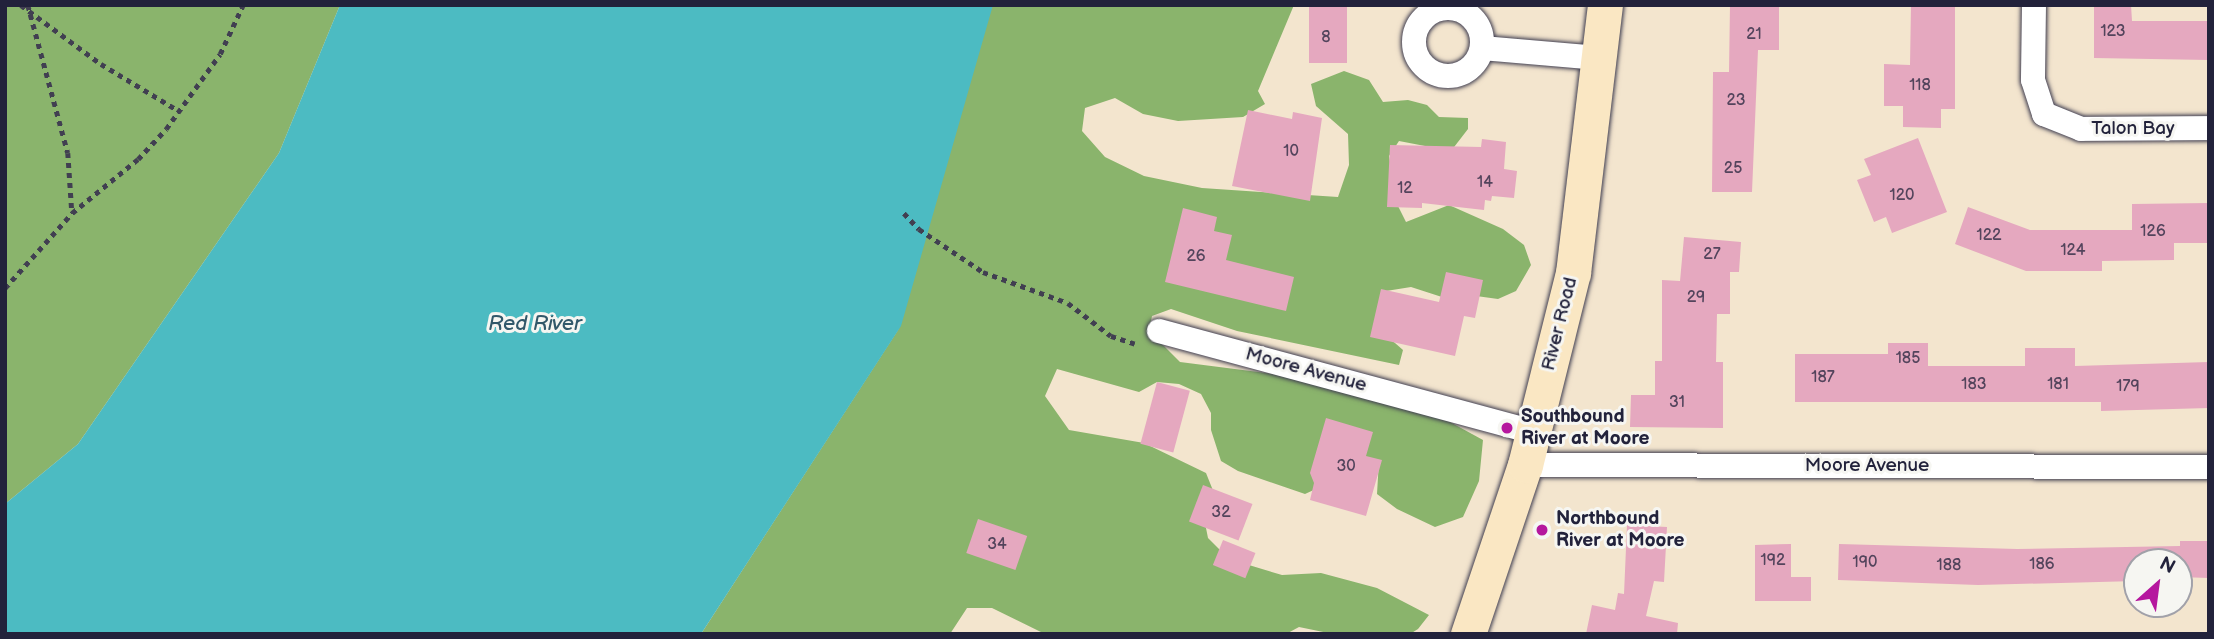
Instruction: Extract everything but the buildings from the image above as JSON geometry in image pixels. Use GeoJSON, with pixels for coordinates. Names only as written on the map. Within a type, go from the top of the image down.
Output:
{"type":"FeatureCollection","features":[{"type":"Feature","properties":{"kind":"street","name":"River Road"},"geometry":{"type":"LineString","coordinates":[[1468,634],[1530,448],[1573,273],[1605,5]]}},
{"type":"Feature","properties":{"kind":"street","name":"Talon Bay"},"geometry":{"type":"LineString","coordinates":[[2034,5],[2033,80],[2044,114],[2081,129],[2209,128]]}},
{"type":"Feature","properties":{"kind":"street"},"geometry":{"type":"LineString","coordinates":[[1482,48],[1599,58]]}},
{"type":"Feature","properties":{"kind":"street","name":"Moore Avenue"},"geometry":{"type":"LineString","coordinates":[[1159,331],[1530,448],[2209,467]]}},
{"type":"Feature","properties":{"kind":"path"},"geometry":{"type":"LineString","coordinates":[[21,5],[101,64],[179,111]]}},
{"type":"Feature","properties":{"kind":"path"},"geometry":{"type":"LineString","coordinates":[[5,288],[72,213],[138,159],[179,111],[220,54],[243,5]]}},
{"type":"Feature","properties":{"kind":"path"},"geometry":{"type":"LineString","coordinates":[[28,8],[47,62],[68,153],[72,213]]}},
{"type":"Feature","properties":{"kind":"path"},"geometry":{"type":"LineString","coordinates":[[904,213],[919,229],[984,272],[1068,303],[1111,336],[1137,345],[1159,331]]}},
{"type":"Feature","properties":{"kind":"green space"},"geometry":{"type":"Polygon","coordinates":[[[5,5],[340,5],[279,153],[78,444],[5,504],[5,5]]]}},
{"type":"Feature","properties":{"kind":"green space"},"geometry":{"type":"Polygon","coordinates":[[[992,5],[1294,5],[1258,91],[1265,104],[1243,117],[1178,121],[1143,114],[1115,98],[1085,108],[1082,131],[1105,157],[1144,176],[1202,188],[1338,197],[1349,165],[1348,134],[1316,106],[1311,84],[1344,71],[1369,80],[1383,102],[1408,100],[1427,105],[1439,117],[1468,118],[1468,129],[1451,151],[1399,141],[1389,156],[1397,204],[1406,222],[1449,205],[1503,229],[1524,245],[1531,265],[1516,291],[1498,299],[1469,295],[1445,298],[1411,287],[1386,291],[1387,336],[1403,350],[1399,365],[1237,331],[1171,309],[1152,316],[1149,331],[1180,362],[1273,374],[1439,416],[1483,440],[1479,481],[1463,517],[1435,527],[1397,509],[1377,494],[1379,460],[1305,494],[1238,471],[1221,461],[1211,430],[1211,413],[1201,394],[1179,384],[1157,382],[1139,392],[1057,369],[1045,396],[1069,430],[1144,443],[1206,473],[1214,493],[1203,513],[1208,538],[1229,559],[1282,575],[1321,573],[1377,588],[1429,615],[1418,629],[1410,634],[1333,634],[1299,627],[1286,634],[1045,634],[992,608],[967,608],[950,634],[701,634],[898,330],[992,5]]]}},
{"type":"Feature","properties":{"kind":"water","name":"Red River"},"geometry":{"type":"Polygon","coordinates":[[[340,5],[993,5],[901,326],[701,634],[5,634],[5,504],[78,444],[279,153],[340,5]]]}},
{"type":"Feature","properties":{"kind":"place","name":"Southbound River at Moore"},"geometry":{"type":"Point","coordinates":[1507,428]}},
{"type":"Feature","properties":{"kind":"place","name":"Northbound River at Moore"},"geometry":{"type":"Point","coordinates":[1542,530]}}]}
